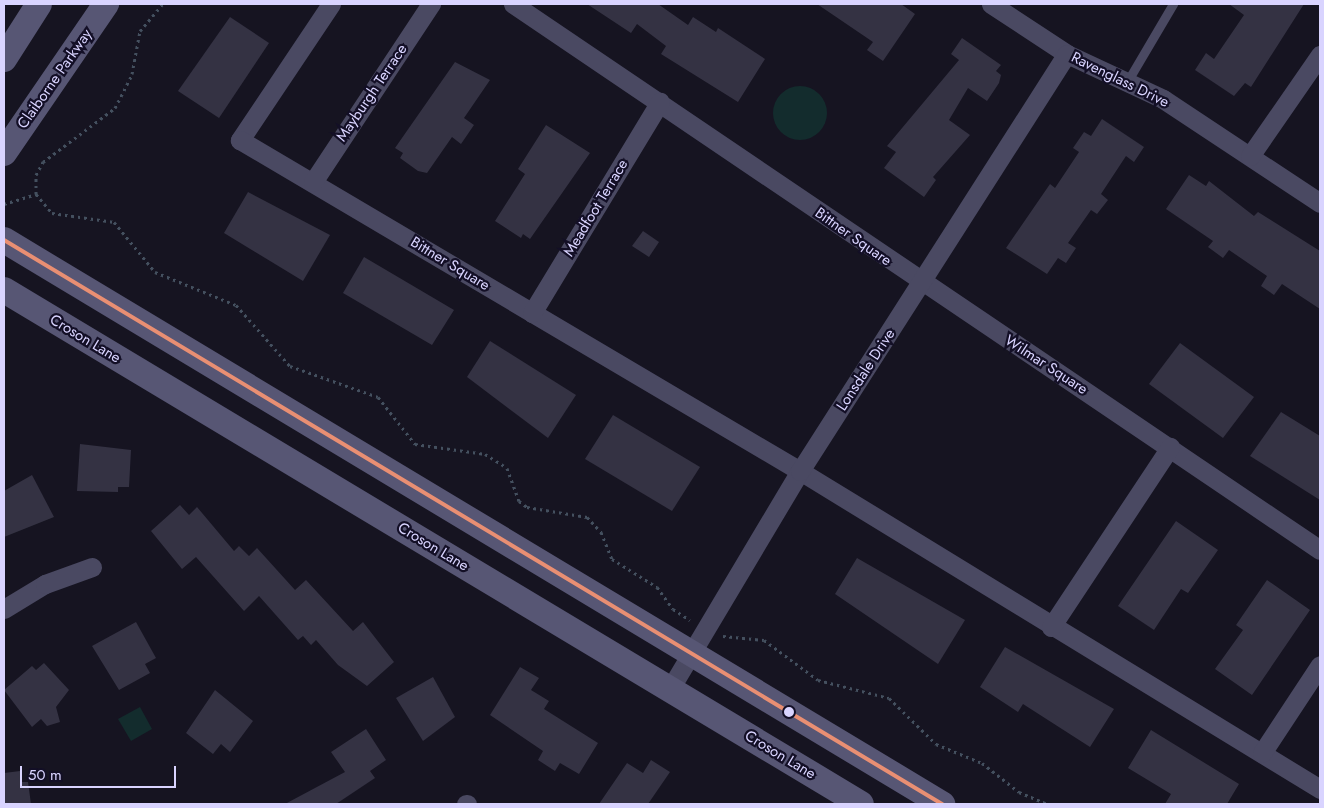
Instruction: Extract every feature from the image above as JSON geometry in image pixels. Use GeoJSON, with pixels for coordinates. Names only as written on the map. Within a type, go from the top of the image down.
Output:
{"type":"FeatureCollection","features":[{"type":"Feature","properties":{"kind":"main road"},"geometry":{"type":"LineString","coordinates":[[4,59],[39,4]]}},
{"type":"Feature","properties":{"kind":"main road","name":"Claiborne Parkway"},"geometry":{"type":"LineString","coordinates":[[4,153],[106,4]]}},
{"type":"Feature","properties":{"kind":"main road"},"geometry":{"type":"LineString","coordinates":[[4,240],[691,650],[942,804]]}},
{"type":"Feature","properties":{"kind":"main road","name":"Croson Lane"},"geometry":{"type":"LineString","coordinates":[[4,290],[861,804]]}},
{"type":"Feature","properties":{"kind":"street","name":"Bittner Square"},"geometry":{"type":"LineString","coordinates":[[331,4],[240,140],[800,471]]}},
{"type":"Feature","properties":{"kind":"street","name":"Mayburgh Terrace"},"geometry":{"type":"LineString","coordinates":[[313,182],[431,4]]}},
{"type":"Feature","properties":{"kind":"street","name":"Bittner Square"},"geometry":{"type":"LineString","coordinates":[[513,4],[660,102],[922,284]]}},
{"type":"Feature","properties":{"kind":"street","name":"Ravenglass Drive"},"geometry":{"type":"LineString","coordinates":[[991,4],[1066,54],[1163,99],[1320,203]]}},
{"type":"Feature","properties":{"kind":"street","name":"Lonsdale Drive"},"geometry":{"type":"LineString","coordinates":[[670,689],[691,650],[800,471],[922,284],[1066,54]]}},
{"type":"Feature","properties":{"kind":"street"},"geometry":{"type":"LineString","coordinates":[[1250,156],[1320,55]]}},
{"type":"Feature","properties":{"kind":"street","name":"Meadfoot Terrace"},"geometry":{"type":"LineString","coordinates":[[532,313],[660,102]]}},
{"type":"Feature","properties":{"kind":"street","name":"Wilmar Square"},"geometry":{"type":"LineString","coordinates":[[922,284],[1170,447],[1320,550]]}},
{"type":"Feature","properties":{"kind":"street"},"geometry":{"type":"LineString","coordinates":[[1051,627],[1170,447]]}},
{"type":"Feature","properties":{"kind":"street"},"geometry":{"type":"LineString","coordinates":[[800,471],[1051,627],[1262,753],[1320,790]]}},
{"type":"Feature","properties":{"kind":"street"},"geometry":{"type":"LineString","coordinates":[[4,608],[45,584],[92,567]]}},
{"type":"Feature","properties":{"kind":"street"},"geometry":{"type":"LineString","coordinates":[[1262,753],[1320,665]]}},
{"type":"Feature","properties":{"kind":"lane"},"geometry":{"type":"LineString","coordinates":[[1127,82],[1173,4]]}},
{"type":"Feature","properties":{"kind":"path"},"geometry":{"type":"LineString","coordinates":[[164,4],[140,31],[122,99],[82,137],[43,162],[36,175],[36,194],[52,213],[114,222],[156,272],[236,305],[290,366],[378,397],[415,444],[485,454],[507,468],[519,501],[526,508],[586,517],[601,532],[617,563],[657,587],[673,609],[733,640],[764,640],[818,680],[889,698],[936,744],[982,763],[1018,792],[1048,804]]}},
{"type":"Feature","properties":{"kind":"path"},"geometry":{"type":"LineString","coordinates":[[4,204],[36,194]]}},
{"type":"Feature","properties":{"kind":"green space"},"geometry":{"type":"Polygon","coordinates":[[[800,86],[810,88],[819,94],[825,103],[827,113],[825,123],[819,132],[810,138],[800,140],[790,138],[781,132],[775,123],[773,113],[775,103],[781,94],[790,88],[800,86]]]}},
{"type":"Feature","properties":{"kind":"green space"},"geometry":{"type":"Polygon","coordinates":[[[140,707],[152,729],[131,741],[118,719],[140,707]]]}},
{"type":"Feature","properties":{"kind":"building"},"geometry":{"type":"Polygon","coordinates":[[[587,4],[658,4],[688,25],[693,17],[716,32],[718,28],[765,59],[738,102],[661,54],[666,46],[637,24],[631,33],[587,4]]]}},
{"type":"Feature","properties":{"kind":"building"},"geometry":{"type":"Polygon","coordinates":[[[817,4],[901,4],[915,14],[883,61],[867,50],[873,42],[817,4]]]}},
{"type":"Feature","properties":{"kind":"building"},"geometry":{"type":"Polygon","coordinates":[[[1229,4],[1304,4],[1251,87],[1245,83],[1234,96],[1195,70],[1206,53],[1214,59],[1244,15],[1229,4]]]}},
{"type":"Feature","properties":{"kind":"building"},"geometry":{"type":"Polygon","coordinates":[[[230,17],[269,43],[219,118],[178,91],[230,17]]]}},
{"type":"Feature","properties":{"kind":"building"},"geometry":{"type":"Polygon","coordinates":[[[962,38],[1001,65],[996,71],[1001,75],[999,83],[987,101],[968,88],[949,120],[970,135],[933,177],[936,180],[924,197],[884,168],[896,152],[887,146],[959,60],[951,54],[962,38]]]}},
{"type":"Feature","properties":{"kind":"building"},"geometry":{"type":"Polygon","coordinates":[[[455,62],[490,80],[464,118],[474,125],[461,144],[452,137],[427,173],[418,171],[400,158],[403,153],[395,148],[455,62]]]}},
{"type":"Feature","properties":{"kind":"building"},"geometry":{"type":"Polygon","coordinates":[[[1102,119],[1144,147],[1134,162],[1126,156],[1101,194],[1108,200],[1097,214],[1091,210],[1068,243],[1076,248],[1066,263],[1058,258],[1047,274],[1006,248],[1050,184],[1055,188],[1079,152],[1073,148],[1084,132],[1091,136],[1102,119]]]}},
{"type":"Feature","properties":{"kind":"building"},"geometry":{"type":"Polygon","coordinates":[[[546,125],[590,153],[530,239],[523,234],[521,238],[495,221],[525,174],[518,169],[546,125]]]}},
{"type":"Feature","properties":{"kind":"building"},"geometry":{"type":"Polygon","coordinates":[[[1189,175],[1206,186],[1209,181],[1254,216],[1258,212],[1320,251],[1320,309],[1282,284],[1274,295],[1261,286],[1267,276],[1229,250],[1223,258],[1208,247],[1213,241],[1166,209],[1189,175]]]}},
{"type":"Feature","properties":{"kind":"building"},"geometry":{"type":"Polygon","coordinates":[[[248,192],[330,235],[303,281],[224,233],[248,192]]]}},
{"type":"Feature","properties":{"kind":"building"},"geometry":{"type":"Polygon","coordinates":[[[643,231],[659,242],[649,257],[632,246],[643,231]]]}},
{"type":"Feature","properties":{"kind":"building"},"geometry":{"type":"Polygon","coordinates":[[[364,257],[454,310],[432,345],[343,293],[364,257]]]}},
{"type":"Feature","properties":{"kind":"building"},"geometry":{"type":"Polygon","coordinates":[[[490,341],[576,395],[548,438],[467,377],[490,341]]]}},
{"type":"Feature","properties":{"kind":"building"},"geometry":{"type":"Polygon","coordinates":[[[1180,343],[1254,397],[1223,438],[1149,384],[1180,343]]]}},
{"type":"Feature","properties":{"kind":"building"},"geometry":{"type":"Polygon","coordinates":[[[1281,412],[1320,436],[1320,500],[1250,456],[1281,412]]]}},
{"type":"Feature","properties":{"kind":"building"},"geometry":{"type":"Polygon","coordinates":[[[613,415],[700,467],[672,511],[585,459],[613,415]]]}},
{"type":"Feature","properties":{"kind":"building"},"geometry":{"type":"Polygon","coordinates":[[[80,444],[131,450],[129,487],[118,487],[118,492],[77,491],[80,444]]]}},
{"type":"Feature","properties":{"kind":"building"},"geometry":{"type":"Polygon","coordinates":[[[32,475],[54,517],[4,537],[4,491],[32,475]]]}},
{"type":"Feature","properties":{"kind":"building"},"geometry":{"type":"Polygon","coordinates":[[[180,505],[189,515],[197,507],[234,551],[239,546],[249,556],[257,548],[295,590],[306,580],[353,631],[363,622],[394,662],[367,686],[338,665],[316,640],[311,645],[303,636],[298,640],[259,596],[244,611],[196,557],[182,569],[151,531],[180,505]]]}},
{"type":"Feature","properties":{"kind":"building"},"geometry":{"type":"Polygon","coordinates":[[[1176,521],[1218,550],[1188,593],[1181,589],[1154,630],[1118,606],[1176,521]]]}},
{"type":"Feature","properties":{"kind":"building"},"geometry":{"type":"Polygon","coordinates":[[[857,558],[965,620],[938,664],[835,594],[857,558]]]}},
{"type":"Feature","properties":{"kind":"building"},"geometry":{"type":"Polygon","coordinates":[[[1267,580],[1310,610],[1252,695],[1215,669],[1243,630],[1236,625],[1267,580]]]}},
{"type":"Feature","properties":{"kind":"building"},"geometry":{"type":"Polygon","coordinates":[[[136,622],[156,658],[145,664],[150,673],[119,690],[92,646],[136,622]]]}},
{"type":"Feature","properties":{"kind":"building"},"geometry":{"type":"Polygon","coordinates":[[[1005,647],[1114,709],[1090,747],[1023,704],[1018,712],[980,687],[1005,647]]]}},
{"type":"Feature","properties":{"kind":"building"},"geometry":{"type":"Polygon","coordinates":[[[44,663],[69,690],[56,707],[60,722],[47,726],[41,719],[32,727],[4,690],[32,666],[36,670],[44,663]]]}},
{"type":"Feature","properties":{"kind":"building"},"geometry":{"type":"Polygon","coordinates":[[[520,667],[539,678],[531,690],[549,701],[544,709],[598,743],[579,774],[560,763],[555,771],[538,760],[543,751],[490,715],[520,667]]]}},
{"type":"Feature","properties":{"kind":"building"},"geometry":{"type":"Polygon","coordinates":[[[433,677],[455,717],[423,741],[396,698],[433,677]]]}},
{"type":"Feature","properties":{"kind":"building"},"geometry":{"type":"Polygon","coordinates":[[[215,690],[253,721],[230,752],[221,744],[213,754],[186,733],[215,690]]]}},
{"type":"Feature","properties":{"kind":"building"},"geometry":{"type":"Polygon","coordinates":[[[366,729],[386,760],[370,771],[375,778],[336,804],[285,804],[345,772],[331,752],[366,729]]]}},
{"type":"Feature","properties":{"kind":"building"},"geometry":{"type":"Polygon","coordinates":[[[1151,730],[1239,784],[1227,804],[1165,804],[1171,794],[1128,768],[1151,730]]]}},
{"type":"Feature","properties":{"kind":"building"},"geometry":{"type":"Polygon","coordinates":[[[651,760],[670,772],[648,804],[599,804],[627,763],[643,773],[651,760]]]}},
{"type":"Feature","properties":{"kind":"building"},"geometry":{"type":"Polygon","coordinates":[[[20,771],[22,782],[28,782],[31,804],[4,804],[4,773],[20,771]]]}},
{"type":"Feature","properties":{"kind":"transit line"},"geometry":{"type":"LineString","coordinates":[[4,240],[942,804]]}}]}
